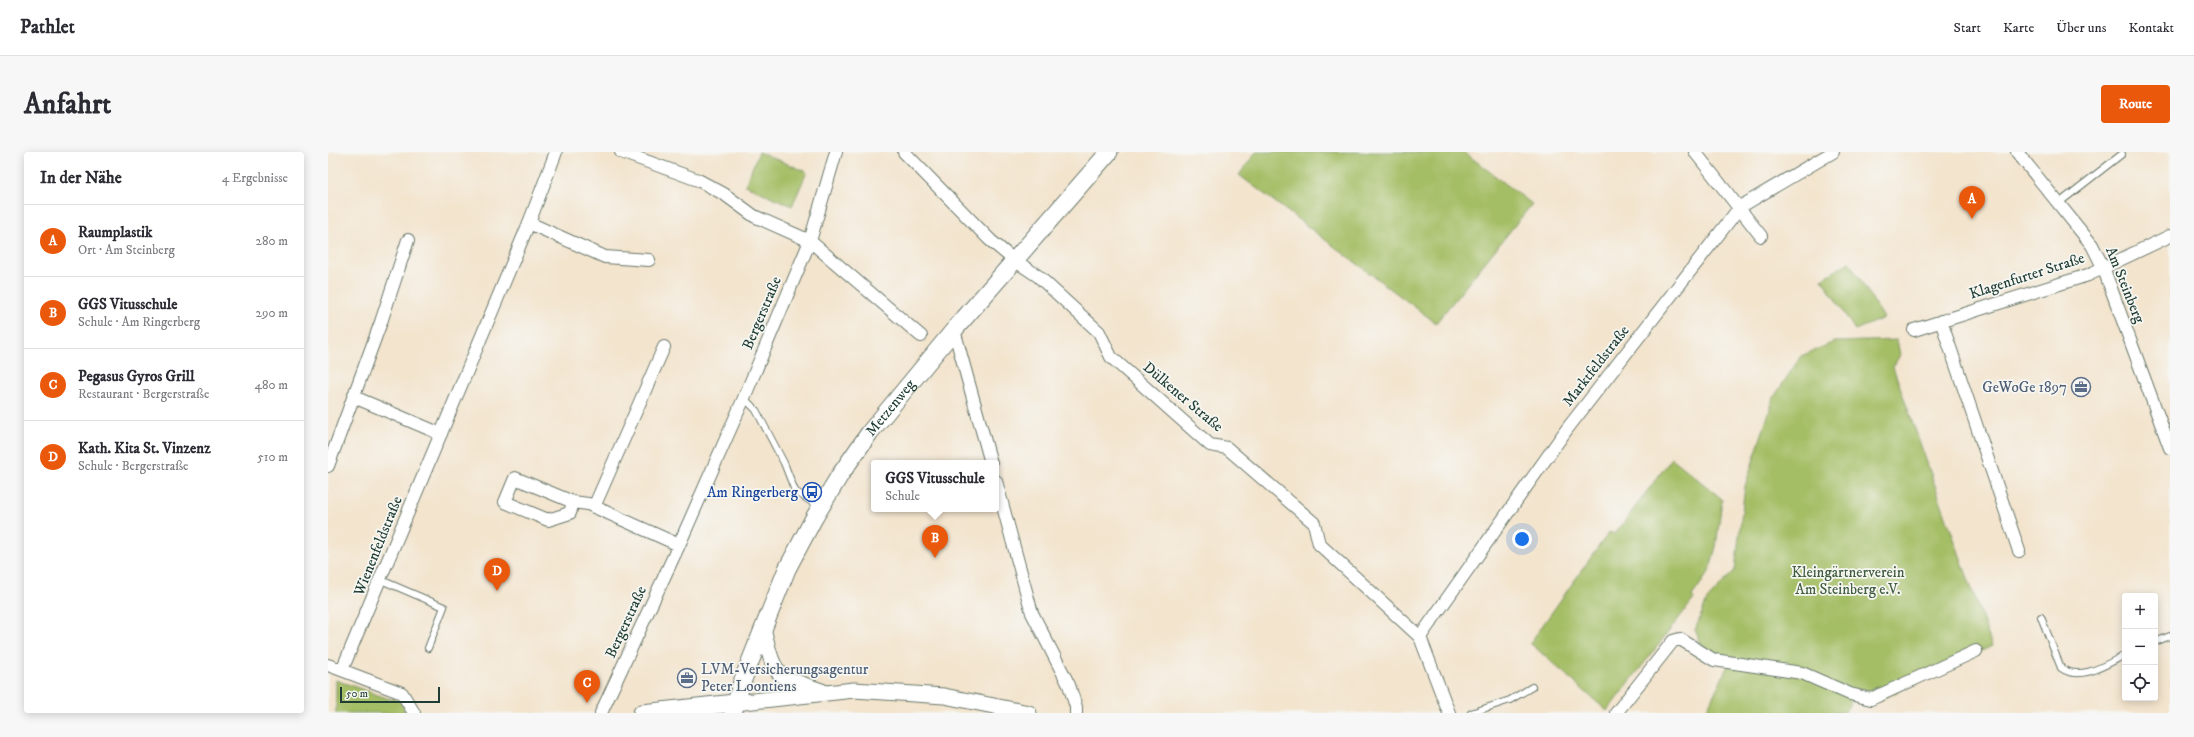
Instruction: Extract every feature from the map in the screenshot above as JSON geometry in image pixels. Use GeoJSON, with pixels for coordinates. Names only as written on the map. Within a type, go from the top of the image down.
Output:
{"type":"FeatureCollection","features":[{"type":"Feature","properties":{"kind":"main road","name":"Metzenweg"},"geometry":{"type":"LineString","coordinates":[[734,708],[763,628],[787,569],[820,508],[870,432],[954,330],[1109,152]]}},
{"type":"Feature","properties":{"kind":"main road"},"geometry":{"type":"LineString","coordinates":[[642,713],[734,708]]}},
{"type":"Feature","properties":{"kind":"street","name":"Wienenfeldstraße"},"geometry":{"type":"LineString","coordinates":[[342,670],[381,580],[529,223],[556,152]]}},
{"type":"Feature","properties":{"kind":"street"},"geometry":{"type":"LineString","coordinates":[[621,152],[698,180],[724,194],[754,216],[810,241],[921,336]]}},
{"type":"Feature","properties":{"kind":"street","name":"Bergerstraße"},"geometry":{"type":"LineString","coordinates":[[601,713],[679,545],[744,398],[810,241],[836,152]]}},
{"type":"Feature","properties":{"kind":"street","name":"Dülkener Straße"},"geometry":{"type":"LineString","coordinates":[[904,152],[990,240],[1014,260],[1038,276],[1099,332],[1111,357],[1210,445],[1227,448],[1314,523],[1319,544],[1420,637],[1449,713]]}},
{"type":"Feature","properties":{"kind":"street"},"geometry":{"type":"LineString","coordinates":[[1695,152],[1740,207],[1761,236]]}},
{"type":"Feature","properties":{"kind":"street","name":"Marktfeldstraße"},"geometry":{"type":"LineString","coordinates":[[1420,637],[1567,429],[1740,207],[1833,152]]}},
{"type":"Feature","properties":{"kind":"street","name":"Am Steinberg"},"geometry":{"type":"LineString","coordinates":[[2018,152],[2092,245],[2103,267],[2170,448]]}},
{"type":"Feature","properties":{"kind":"street"},"geometry":{"type":"LineString","coordinates":[[529,223],[605,257],[649,260]]}},
{"type":"Feature","properties":{"kind":"street","name":"Klagenfurter Straße"},"geometry":{"type":"LineString","coordinates":[[1914,330],[2088,275],[2170,236]]}},
{"type":"Feature","properties":{"kind":"street"},"geometry":{"type":"LineString","coordinates":[[328,466],[354,397],[408,240]]}},
{"type":"Feature","properties":{"kind":"street"},"geometry":{"type":"LineString","coordinates":[[1941,321],[2019,551]]}},
{"type":"Feature","properties":{"kind":"street"},"geometry":{"type":"LineString","coordinates":[[954,330],[990,460]]}},
{"type":"Feature","properties":{"kind":"street"},"geometry":{"type":"LineString","coordinates":[[594,507],[664,347]]}},
{"type":"Feature","properties":{"kind":"street"},"geometry":{"type":"LineString","coordinates":[[354,397],[441,434]]}},
{"type":"Feature","properties":{"kind":"street"},"geometry":{"type":"LineString","coordinates":[[573,502],[570,513],[548,520],[505,502],[515,478],[573,502],[594,507],[679,545]]}},
{"type":"Feature","properties":{"kind":"street"},"geometry":{"type":"LineString","coordinates":[[999,492],[1032,613],[1069,685],[1076,707],[1076,713]]}},
{"type":"Feature","properties":{"kind":"street"},"geometry":{"type":"LineString","coordinates":[[763,628],[774,668],[786,679],[827,692]]}},
{"type":"Feature","properties":{"kind":"street"},"geometry":{"type":"LineString","coordinates":[[1616,713],[1673,641],[1680,639],[1714,660],[1802,673],[1850,694],[1871,698],[1976,651]]}},
{"type":"Feature","properties":{"kind":"street"},"geometry":{"type":"LineString","coordinates":[[328,665],[402,692],[414,713]]}},
{"type":"Feature","properties":{"kind":"street"},"geometry":{"type":"LineString","coordinates":[[734,708],[827,692],[854,690],[944,696],[1029,713]]}},
{"type":"Feature","properties":{"kind":"lane"},"geometry":{"type":"LineString","coordinates":[[2059,203],[2122,154]]}},
{"type":"Feature","properties":{"kind":"lane"},"geometry":{"type":"LineString","coordinates":[[744,398],[756,410],[784,463],[795,491],[820,508]]}},
{"type":"Feature","properties":{"kind":"lane"},"geometry":{"type":"LineString","coordinates":[[381,580],[444,607],[428,648]]}},
{"type":"Feature","properties":{"kind":"lane"},"geometry":{"type":"LineString","coordinates":[[2041,617],[2061,668],[2067,672],[2087,673],[2122,656]]}},
{"type":"Feature","properties":{"kind":"lane"},"geometry":{"type":"LineString","coordinates":[[2158,641],[2170,636]]}},
{"type":"Feature","properties":{"kind":"lane"},"geometry":{"type":"LineString","coordinates":[[1471,713],[1510,700],[1532,687]]}},
{"type":"Feature","properties":{"kind":"green space"},"geometry":{"type":"Polygon","coordinates":[[[759,152],[807,172],[792,206],[745,185],[759,152]]]}},
{"type":"Feature","properties":{"kind":"green space"},"geometry":{"type":"Polygon","coordinates":[[[1256,152],[1464,152],[1532,204],[1436,323],[1239,175],[1256,152]]]}},
{"type":"Feature","properties":{"kind":"green space"},"geometry":{"type":"Polygon","coordinates":[[[1849,262],[1884,318],[1855,330],[1822,279],[1849,262]]]}},
{"type":"Feature","properties":{"kind":"green space","name":"Kleingärtnerverein Am Steinberg e.V."},"geometry":{"type":"Polygon","coordinates":[[[1897,340],[1900,355],[1893,367],[1992,646],[1874,703],[1856,694],[1844,713],[1705,713],[1732,657],[1704,650],[1695,630],[1707,600],[1735,570],[1745,486],[1774,397],[1801,356],[1834,342],[1897,340]]]}},
{"type":"Feature","properties":{"kind":"green space"},"geometry":{"type":"Polygon","coordinates":[[[1672,458],[1722,499],[1716,547],[1709,572],[1692,596],[1694,599],[1607,711],[1530,643],[1609,532],[1615,534],[1672,458]]]}},
{"type":"Feature","properties":{"kind":"green space"},"geometry":{"type":"Polygon","coordinates":[[[336,680],[392,700],[393,698],[396,699],[403,705],[404,713],[336,713],[336,680]]]}},
{"type":"Feature","properties":{"kind":"place","name":"Raumplastik"},"geometry":{"type":"Point","coordinates":[1972,219]}},
{"type":"Feature","properties":{"kind":"place","name":"GeWoGe 1897"},"geometry":{"type":"Point","coordinates":[2081,387]}},
{"type":"Feature","properties":{"kind":"place","name":"Am Ringerberg"},"geometry":{"type":"Point","coordinates":[812,492]}},
{"type":"Feature","properties":{"kind":"place","name":"GGS Vitusschule"},"geometry":{"type":"Point","coordinates":[935,558]}},
{"type":"Feature","properties":{"kind":"place","name":"Kath. Kita St. Vinzenz"},"geometry":{"type":"Point","coordinates":[497,591]}},
{"type":"Feature","properties":{"kind":"place","name":"LVM-Versicherungsagentur Peter Loontiens"},"geometry":{"type":"Point","coordinates":[687,678]}},
{"type":"Feature","properties":{"kind":"place","name":"Pegasus Gyros Grill"},"geometry":{"type":"Point","coordinates":[587,703]}}]}
